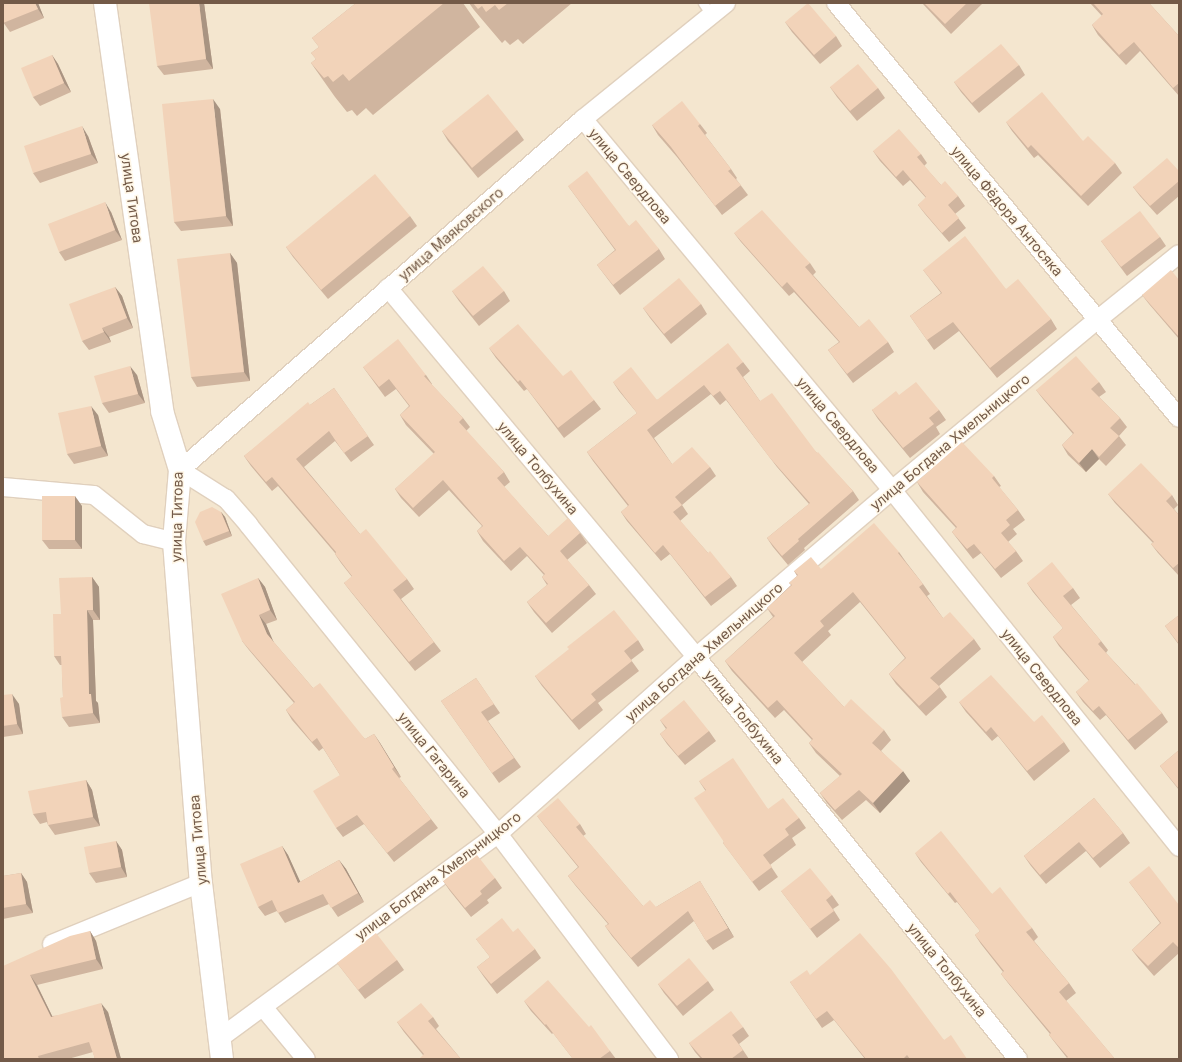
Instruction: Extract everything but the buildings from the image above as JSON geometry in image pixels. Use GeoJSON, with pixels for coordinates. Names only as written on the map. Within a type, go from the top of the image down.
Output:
{"type":"FeatureCollection","features":[{"type":"Feature","properties":{"kind":"street","name":"улица Титова"},"geometry":{"type":"LineString","coordinates":[[105,3],[162,411],[180,470],[174,542],[201,883],[222,1059]]}},
{"type":"Feature","properties":{"kind":"street","name":"улица Маяковского"},"geometry":{"type":"LineString","coordinates":[[180,470],[707,9],[726,3]]}},
{"type":"Feature","properties":{"kind":"street","name":"улица Фёдора Антосяка"},"geometry":{"type":"LineString","coordinates":[[836,3],[1179,418]]}},
{"type":"Feature","properties":{"kind":"street","name":"улица Свердлова"},"geometry":{"type":"LineString","coordinates":[[583,119],[892,490],[1179,847]]}},
{"type":"Feature","properties":{"kind":"street","name":"улица Богдана Хмельницкого"},"geometry":{"type":"LineString","coordinates":[[220,1038],[498,834],[696,657],[892,490],[1179,254]]}},
{"type":"Feature","properties":{"kind":"street","name":"улица Толбухина"},"geometry":{"type":"LineString","coordinates":[[388,288],[696,657],[1018,1059]]}},
{"type":"Feature","properties":{"kind":"street","name":"улица Гагарина"},"geometry":{"type":"LineString","coordinates":[[180,470],[226,499],[249,525],[498,834],[669,1059]]}},
{"type":"Feature","properties":{"kind":"street"},"geometry":{"type":"LineString","coordinates":[[3,487],[94,495],[143,534],[174,542]]}},
{"type":"Feature","properties":{"kind":"street"},"geometry":{"type":"LineString","coordinates":[[37,951],[201,883]]}},
{"type":"Feature","properties":{"kind":"street"},"geometry":{"type":"LineString","coordinates":[[263,1007],[306,1059]]}},
{"type":"Feature","properties":{"kind":"shaded area"},"geometry":{"type":"Polygon","coordinates":[[[3,3],[1179,3],[1179,1059],[3,1059],[3,3]]]}}]}
